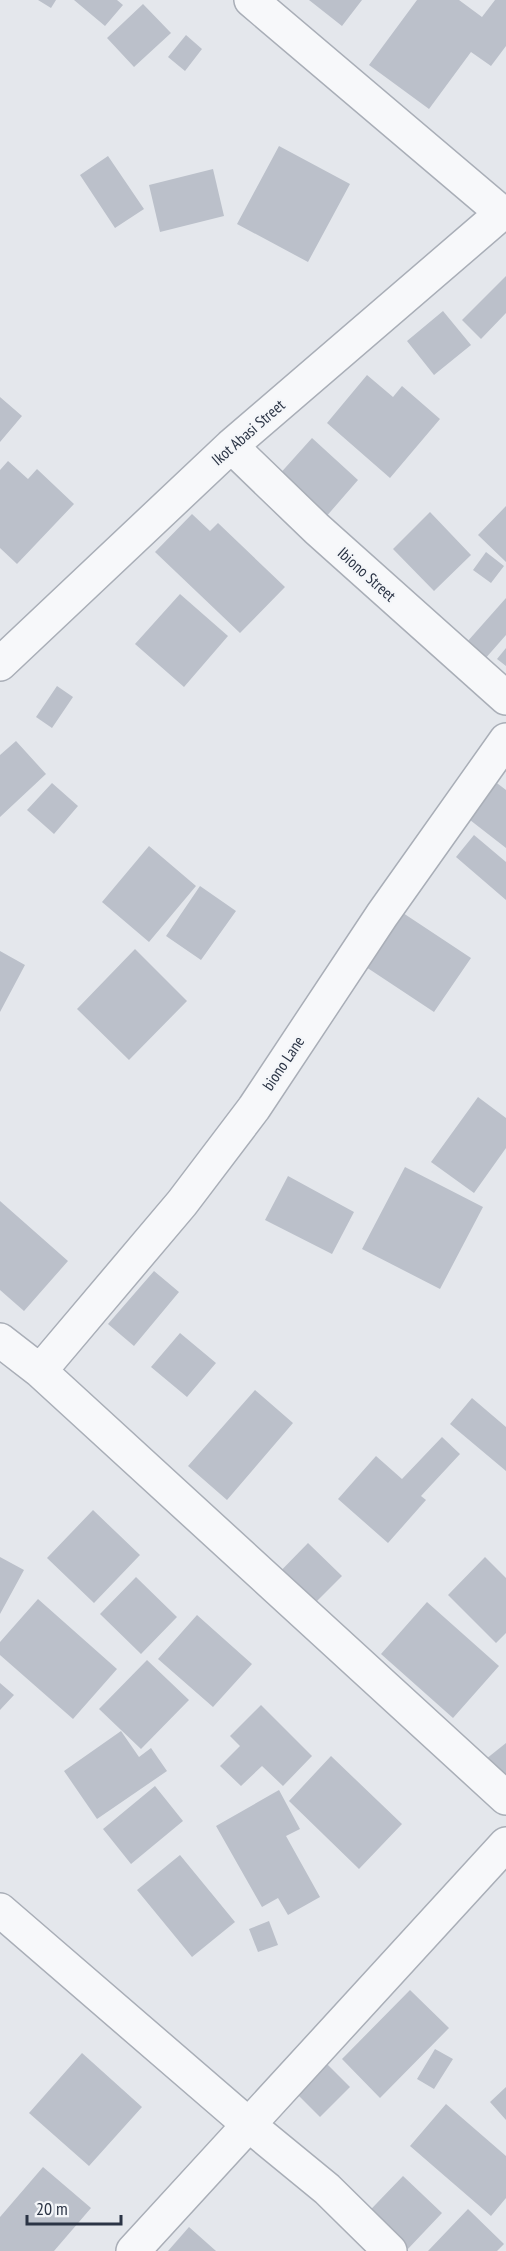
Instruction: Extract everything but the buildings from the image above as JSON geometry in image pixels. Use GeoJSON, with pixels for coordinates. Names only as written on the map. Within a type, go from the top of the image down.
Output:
{"type":"FeatureCollection","features":[{"type":"Feature","properties":{"kind":"street"},"geometry":{"type":"LineString","coordinates":[[251,0],[504,213]]}},
{"type":"Feature","properties":{"kind":"street","name":"Ikot Abasi Street"},"geometry":{"type":"LineString","coordinates":[[0,664],[231,446],[504,213]]}},
{"type":"Feature","properties":{"kind":"street","name":"Ibiono Street"},"geometry":{"type":"LineString","coordinates":[[231,446],[317,529],[506,698]]}},
{"type":"Feature","properties":{"kind":"street","name":"biono Lane"},"geometry":{"type":"LineString","coordinates":[[40,1371],[182,1203],[254,1108],[382,915],[506,740]]}},
{"type":"Feature","properties":{"kind":"street"},"geometry":{"type":"LineString","coordinates":[[0,1340],[40,1371],[506,1798]]}},
{"type":"Feature","properties":{"kind":"street"},"geometry":{"type":"LineString","coordinates":[[133,2251],[506,1844]]}},
{"type":"Feature","properties":{"kind":"street"},"geometry":{"type":"LineString","coordinates":[[0,1910],[249,2125],[327,2189],[390,2251]]}}]}
